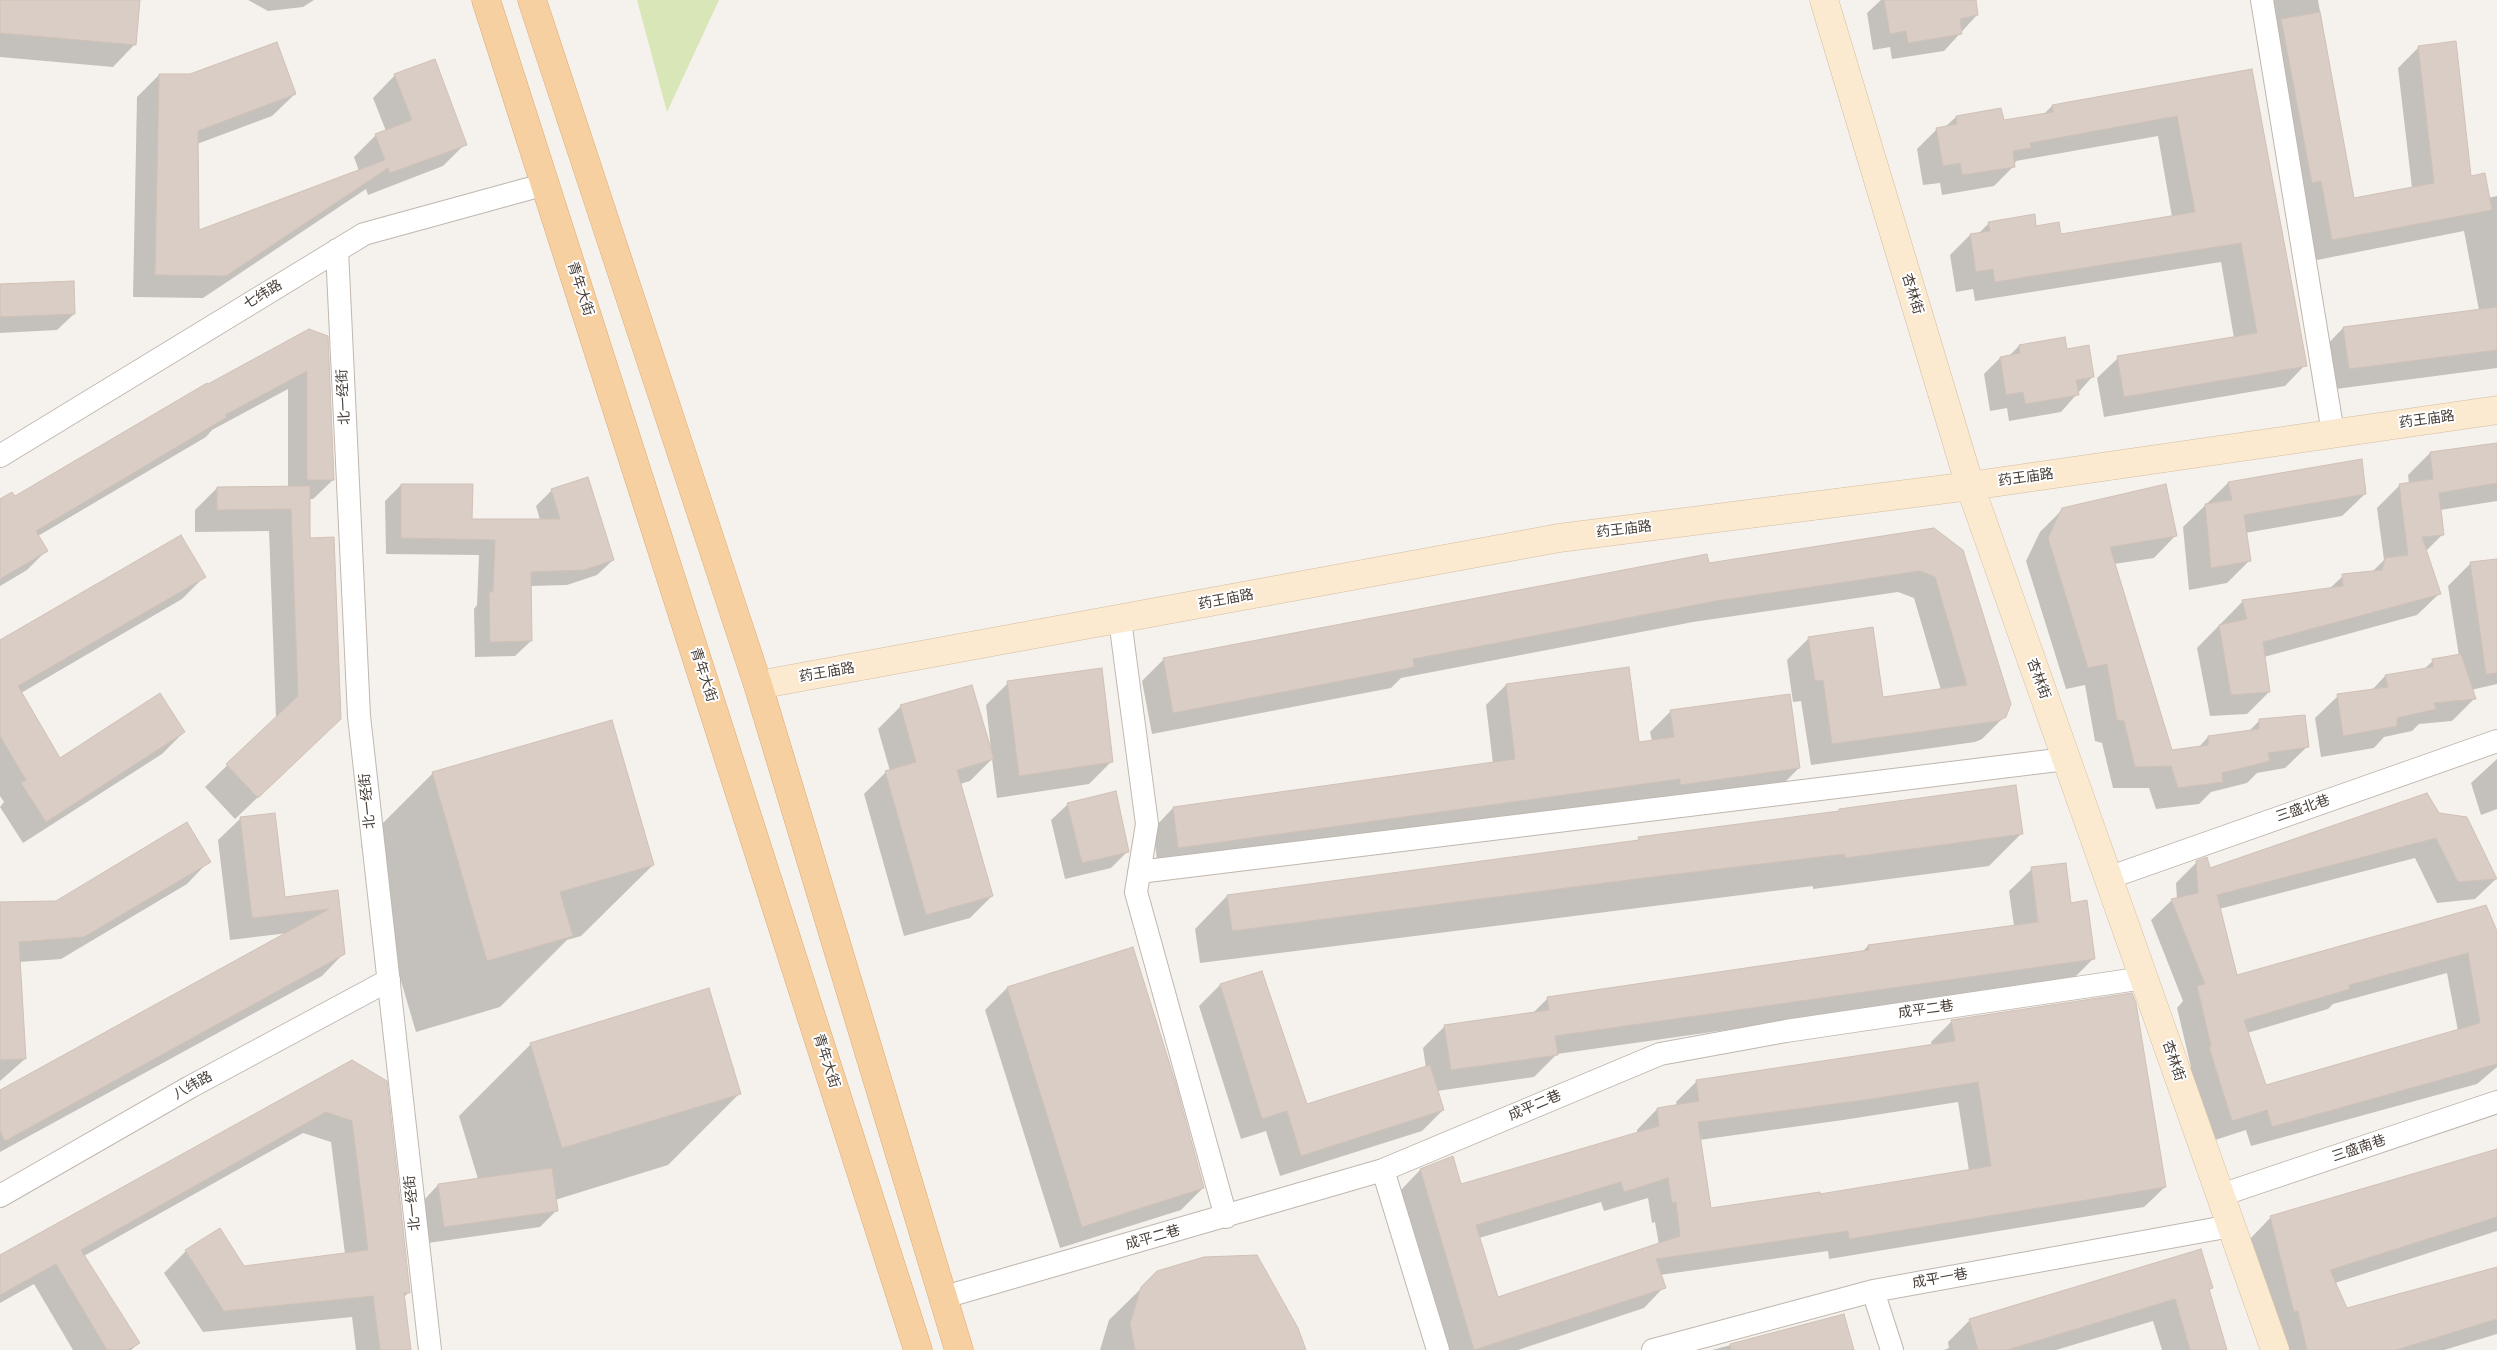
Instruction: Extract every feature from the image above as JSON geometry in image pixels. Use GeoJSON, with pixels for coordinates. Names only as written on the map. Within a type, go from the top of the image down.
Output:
{"type":"FeatureCollection","features":[{"type":"Feature","properties":{"kind":"main road","name":"青年大街"},"geometry":{"type":"LineString","coordinates":[[486,0],[918,1350]]}},
{"type":"Feature","properties":{"kind":"main road"},"geometry":{"type":"LineString","coordinates":[[532,0],[758,686],[958,1350]]}},
{"type":"Feature","properties":{"kind":"street","name":"杏林街"},"geometry":{"type":"LineString","coordinates":[[1824,0],[1970,486],[2275,1350]]}},
{"type":"Feature","properties":{"kind":"street"},"geometry":{"type":"LineString","coordinates":[[2262,0],[2333,433]]}},
{"type":"Feature","properties":{"kind":"street","name":"七纬路"},"geometry":{"type":"LineString","coordinates":[[0,456],[364,234],[546,184]]}},
{"type":"Feature","properties":{"kind":"street","name":"北一经街"},"geometry":{"type":"LineString","coordinates":[[338,250],[358,716],[430,1350]]}},
{"type":"Feature","properties":{"kind":"street","name":"药王庙路"},"geometry":{"type":"LineString","coordinates":[[758,686],[1559,538],[1970,486],[2497,410]]}},
{"type":"Feature","properties":{"kind":"street"},"geometry":{"type":"LineString","coordinates":[[1120,620],[1147,824],[1136,892],[1226,1217]]}},
{"type":"Feature","properties":{"kind":"street","name":"三盛北巷"},"geometry":{"type":"LineString","coordinates":[[2108,878],[2497,741]]}},
{"type":"Feature","properties":{"kind":"street"},"geometry":{"type":"LineString","coordinates":[[1140,872],[2066,759]]}},
{"type":"Feature","properties":{"kind":"street","name":"成平二巷"},"geometry":{"type":"LineString","coordinates":[[941,1298],[1383,1170],[1660,1054],[1786,1031],[2144,978]]}},
{"type":"Feature","properties":{"kind":"street","name":"八纬路"},"geometry":{"type":"LineString","coordinates":[[0,1196],[190,1087],[388,980]]}},
{"type":"Feature","properties":{"kind":"street","name":"三盛南巷"},"geometry":{"type":"LineString","coordinates":[[2221,1195],[2497,1102]]}},
{"type":"Feature","properties":{"kind":"street"},"geometry":{"type":"LineString","coordinates":[[1383,1170],[1438,1350]]}},
{"type":"Feature","properties":{"kind":"street","name":"成平一巷"},"geometry":{"type":"LineString","coordinates":[[1653,1350],[1873,1291],[2232,1226]]}},
{"type":"Feature","properties":{"kind":"street"},"geometry":{"type":"LineString","coordinates":[[1873,1291],[1892,1350]]}},
{"type":"Feature","properties":{"kind":"green space"},"geometry":{"type":"Polygon","coordinates":[[[637,0],[719,0],[667,112],[637,0]]]}},
{"type":"Feature","properties":{"kind":"building"},"geometry":{"type":"Polygon","coordinates":[[[0,0],[140,0],[136,45],[0,33],[0,0]]]}},
{"type":"Feature","properties":{"kind":"building"},"geometry":{"type":"Polygon","coordinates":[[[1884,0],[1976,0],[1978,15],[1960,19],[1962,34],[1908,43],[1906,31],[1890,34],[1884,0]]]}},
{"type":"Feature","properties":{"kind":"building"},"geometry":{"type":"Polygon","coordinates":[[[2320,12],[2354,198],[2434,183],[2418,46],[2456,41],[2471,176],[2485,173],[2492,210],[2332,240],[2321,181],[2312,183],[2281,19],[2320,12]]]}},
{"type":"Feature","properties":{"kind":"building"},"geometry":{"type":"Polygon","coordinates":[[[277,42],[296,94],[198,131],[199,230],[385,160],[375,134],[412,120],[394,74],[435,59],[467,145],[390,173],[388,168],[226,276],[155,275],[159,74],[190,74],[277,42]]]}},
{"type":"Feature","properties":{"kind":"building"},"geometry":{"type":"Polygon","coordinates":[[[2252,69],[2307,366],[2124,397],[2117,356],[2257,333],[2241,243],[1995,282],[1993,269],[1976,272],[1970,234],[1990,231],[1988,222],[2035,214],[2036,226],[2059,222],[2061,234],[2195,212],[2177,116],[2030,143],[2031,148],[2013,151],[2015,167],[1962,175],[1960,163],[1943,166],[1936,128],[1957,124],[1956,116],[2001,108],[2004,120],[2053,112],[2052,105],[2252,69]]]}},
{"type":"Feature","properties":{"kind":"building"},"geometry":{"type":"Polygon","coordinates":[[[74,281],[75,314],[0,317],[0,284],[74,281]]]}},
{"type":"Feature","properties":{"kind":"building"},"geometry":{"type":"Polygon","coordinates":[[[2497,307],[2497,350],[2349,369],[2343,327],[2497,307]]]}},
{"type":"Feature","properties":{"kind":"building"},"geometry":{"type":"Polygon","coordinates":[[[309,329],[328,336],[334,480],[307,480],[307,371],[225,415],[227,417],[36,531],[48,551],[0,579],[0,499],[12,492],[15,496],[207,383],[309,329]]]}},
{"type":"Feature","properties":{"kind":"building"},"geometry":{"type":"Polygon","coordinates":[[[2065,337],[2067,349],[2089,345],[2094,377],[2076,380],[2079,395],[2025,404],[2023,392],[2006,395],[2000,357],[2020,353],[2019,345],[2065,337]]]}},
{"type":"Feature","properties":{"kind":"building"},"geometry":{"type":"Polygon","coordinates":[[[2497,443],[2497,483],[2439,493],[2444,535],[2422,537],[2441,594],[2263,642],[2270,692],[2231,695],[2219,625],[2247,619],[2242,600],[2343,586],[2342,574],[2382,570],[2385,558],[2408,555],[2399,484],[2433,479],[2430,452],[2497,443]]]}},
{"type":"Feature","properties":{"kind":"building"},"geometry":{"type":"Polygon","coordinates":[[[2362,459],[2366,494],[2244,515],[2251,561],[2211,568],[2205,504],[2232,500],[2228,482],[2362,459]]]}},
{"type":"Feature","properties":{"kind":"building"},"geometry":{"type":"Polygon","coordinates":[[[588,477],[614,560],[584,570],[531,572],[532,641],[490,642],[489,592],[493,592],[495,540],[401,538],[401,484],[473,484],[472,519],[560,519],[551,489],[588,477]]]}},
{"type":"Feature","properties":{"kind":"building"},"geometry":{"type":"Polygon","coordinates":[[[2166,484],[2177,536],[2110,547],[2172,750],[2208,745],[2208,736],[2259,729],[2259,719],[2305,715],[2309,747],[2268,753],[2270,761],[2222,773],[2223,782],[2178,788],[2171,766],[2135,767],[2124,721],[2117,720],[2107,664],[2088,668],[2048,538],[2062,508],[2166,484]]]}},
{"type":"Feature","properties":{"kind":"building"},"geometry":{"type":"Polygon","coordinates":[[[310,486],[310,538],[334,537],[341,719],[258,798],[226,764],[298,696],[291,509],[217,510],[217,487],[310,486]]]}},
{"type":"Feature","properties":{"kind":"building"},"geometry":{"type":"Polygon","coordinates":[[[1934,528],[1963,550],[2011,704],[2006,717],[1998,721],[1832,744],[1823,680],[1815,681],[1808,637],[1873,627],[1883,697],[1967,685],[1935,577],[1920,571],[1716,601],[1413,659],[1414,667],[1173,713],[1163,658],[1707,554],[1709,563],[1934,528]]]}},
{"type":"Feature","properties":{"kind":"building"},"geometry":{"type":"Polygon","coordinates":[[[181,535],[206,577],[18,686],[60,758],[160,693],[185,732],[46,822],[21,783],[26,780],[0,736],[0,640],[181,535]]]}},
{"type":"Feature","properties":{"kind":"building"},"geometry":{"type":"Polygon","coordinates":[[[2497,559],[2497,673],[2486,674],[2470,562],[2497,559]]]}},
{"type":"Feature","properties":{"kind":"building"},"geometry":{"type":"Polygon","coordinates":[[[2461,654],[2476,699],[2434,703],[2436,709],[2397,718],[2397,726],[2343,736],[2337,694],[2388,687],[2385,675],[2433,667],[2432,659],[2461,654]]]}},
{"type":"Feature","properties":{"kind":"building"},"geometry":{"type":"Polygon","coordinates":[[[1629,667],[1639,742],[1674,737],[1670,710],[1790,694],[1800,768],[1680,785],[1680,779],[1178,848],[1173,807],[1515,759],[1506,684],[1629,667]]]}},
{"type":"Feature","properties":{"kind":"building"},"geometry":{"type":"Polygon","coordinates":[[[1102,668],[1113,762],[1019,776],[1007,681],[1102,668]]]}},
{"type":"Feature","properties":{"kind":"building"},"geometry":{"type":"Polygon","coordinates":[[[972,685],[994,759],[957,770],[993,896],[926,915],[885,771],[916,762],[900,705],[972,685]]]}},
{"type":"Feature","properties":{"kind":"building"},"geometry":{"type":"Polygon","coordinates":[[[612,720],[654,865],[560,892],[573,936],[487,961],[432,772],[612,720]]]}},
{"type":"Feature","properties":{"kind":"building"},"geometry":{"type":"Polygon","coordinates":[[[2016,785],[2023,834],[1845,858],[1845,854],[1644,878],[1232,931],[1227,895],[1639,840],[1638,837],[1839,811],[1839,809],[2016,785]]]}},
{"type":"Feature","properties":{"kind":"building"},"geometry":{"type":"Polygon","coordinates":[[[1116,791],[1129,852],[1082,863],[1067,803],[1116,791]]]}},
{"type":"Feature","properties":{"kind":"building"},"geometry":{"type":"Polygon","coordinates":[[[2427,793],[2439,813],[2467,817],[2497,879],[2458,882],[2436,838],[2217,895],[2237,975],[2486,905],[2497,931],[2497,1064],[2272,1127],[2267,1110],[2232,1121],[2209,1047],[2211,1046],[2197,986],[2205,984],[2171,899],[2198,893],[2196,861],[2207,857],[2210,868],[2427,793]],[[2468,953],[2349,985],[2350,989],[2244,1020],[2266,1085],[2480,1023],[2468,953]]]}},
{"type":"Feature","properties":{"kind":"building"},"geometry":{"type":"Polygon","coordinates":[[[275,813],[285,897],[338,890],[345,954],[5,1141],[0,1131],[0,1090],[329,909],[252,918],[240,817],[275,813]]]}},
{"type":"Feature","properties":{"kind":"building"},"geometry":{"type":"Polygon","coordinates":[[[187,822],[211,862],[84,937],[19,942],[26,1059],[0,1060],[0,902],[56,901],[187,822]]]}},
{"type":"Feature","properties":{"kind":"building"},"geometry":{"type":"Polygon","coordinates":[[[2066,863],[2071,903],[2087,900],[2095,959],[1555,1036],[1558,1055],[1451,1070],[1444,1025],[1549,1010],[1547,997],[1869,950],[1868,945],[2038,922],[2031,867],[2066,863]]]}},
{"type":"Feature","properties":{"kind":"building"},"geometry":{"type":"Polygon","coordinates":[[[1133,947],[1175,1081],[1204,1188],[1082,1227],[1007,987],[1133,947]]]}},
{"type":"Feature","properties":{"kind":"building"},"geometry":{"type":"Polygon","coordinates":[[[1262,971],[1307,1104],[1430,1065],[1444,1110],[1301,1156],[1287,1111],[1262,1119],[1220,984],[1262,971]]]}},
{"type":"Feature","properties":{"kind":"building"},"geometry":{"type":"Polygon","coordinates":[[[709,988],[741,1094],[562,1148],[530,1043],[709,988]]]}},
{"type":"Feature","properties":{"kind":"building"},"geometry":{"type":"Polygon","coordinates":[[[2132,993],[2136,1003],[2166,1187],[1849,1239],[1848,1231],[1656,1259],[1666,1288],[1474,1350],[1420,1169],[1453,1156],[1461,1184],[1659,1126],[1657,1108],[1699,1101],[1696,1080],[1955,1041],[1951,1020],[2132,993]],[[1978,1082],[1865,1100],[1698,1122],[1711,1208],[1820,1192],[1820,1194],[1991,1166],[1978,1082]],[[1668,1178],[1624,1192],[1621,1182],[1476,1225],[1498,1297],[1680,1236],[1676,1202],[1672,1203],[1668,1178]]]}},
{"type":"Feature","properties":{"kind":"building"},"geometry":{"type":"Polygon","coordinates":[[[352,1060],[387,1081],[410,1293],[404,1293],[411,1350],[380,1350],[373,1296],[224,1311],[185,1250],[220,1228],[244,1266],[368,1250],[352,1121],[326,1112],[81,1250],[140,1343],[128,1350],[107,1350],[56,1264],[0,1295],[0,1255],[352,1060]]]}},
{"type":"Feature","properties":{"kind":"building"},"geometry":{"type":"Polygon","coordinates":[[[2497,1149],[2497,1217],[2330,1270],[2347,1308],[2497,1267],[2497,1319],[2396,1350],[2307,1350],[2298,1311],[2294,1312],[2270,1216],[2497,1149]]]}},
{"type":"Feature","properties":{"kind":"building"},"geometry":{"type":"Polygon","coordinates":[[[552,1168],[558,1211],[444,1227],[438,1184],[552,1168]]]}},
{"type":"Feature","properties":{"kind":"building"},"geometry":{"type":"Polygon","coordinates":[[[2201,1249],[2213,1288],[2209,1289],[2227,1350],[2190,1350],[2175,1299],[2007,1350],[1978,1350],[1969,1319],[2201,1249]]]}},
{"type":"Feature","properties":{"kind":"building"},"geometry":{"type":"Polygon","coordinates":[[[1257,1255],[1298,1328],[1306,1350],[1135,1350],[1130,1324],[1141,1287],[1157,1271],[1204,1257],[1257,1255]]]}},
{"type":"Feature","properties":{"kind":"building"},"geometry":{"type":"Polygon","coordinates":[[[1844,1314],[1854,1350],[1731,1350],[1730,1344],[1844,1314]]]}}]}
